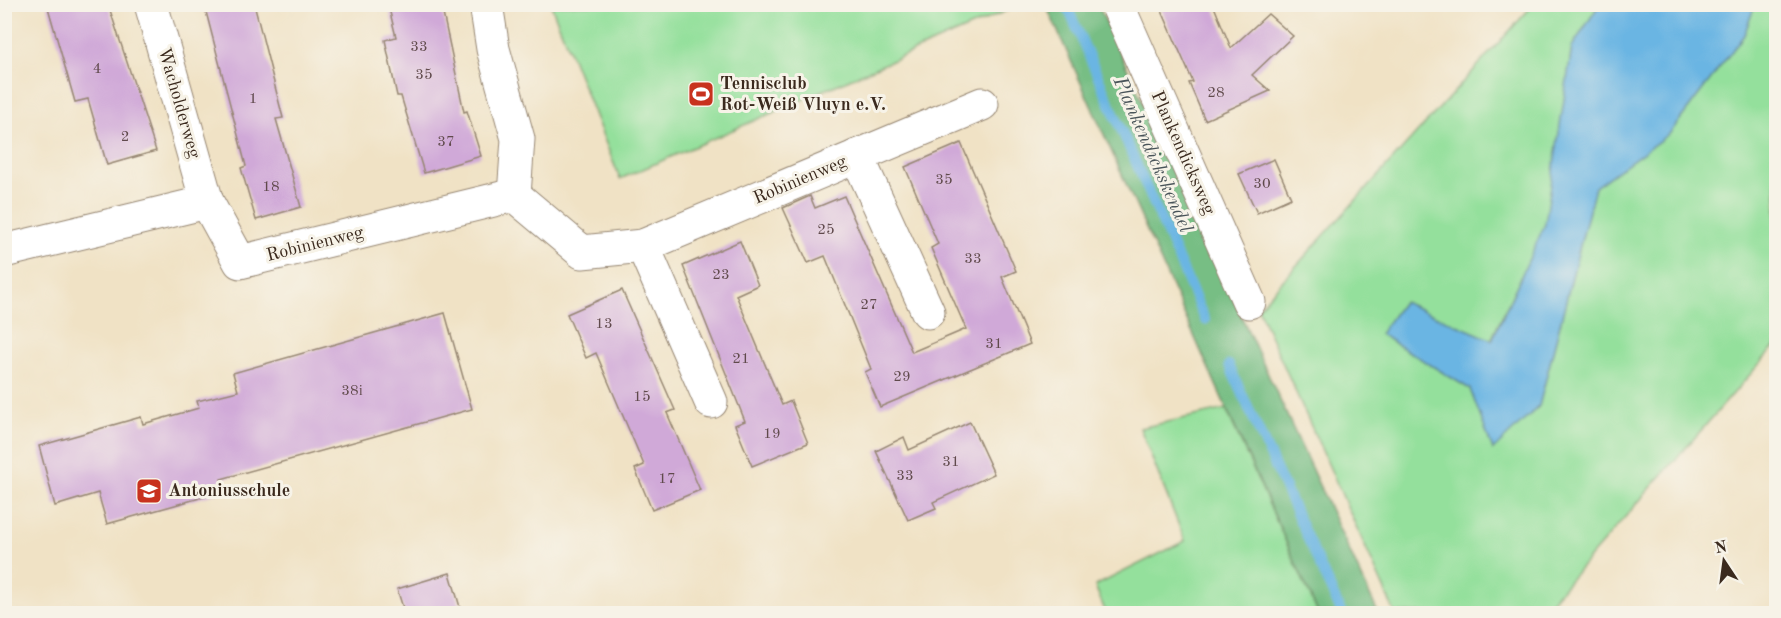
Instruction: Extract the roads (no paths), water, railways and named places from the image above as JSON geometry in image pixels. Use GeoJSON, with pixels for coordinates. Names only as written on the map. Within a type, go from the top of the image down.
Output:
{"type":"FeatureCollection","features":[{"type":"Feature","properties":{"kind":"street","name":"Wacholderweg"},"geometry":{"type":"LineString","coordinates":[[151,4],[207,202]]}},
{"type":"Feature","properties":{"kind":"street"},"geometry":{"type":"LineString","coordinates":[[486,4],[493,49],[518,140],[514,195]]}},
{"type":"Feature","properties":{"kind":"street","name":"Plankendicksweg"},"geometry":{"type":"LineString","coordinates":[[1117,4],[1249,302]]}},
{"type":"Feature","properties":{"kind":"street","name":"Robinienweg"},"geometry":{"type":"LineString","coordinates":[[207,202],[240,262],[514,195],[582,252],[643,246],[982,104]]}},
{"type":"Feature","properties":{"kind":"street","name":"Robinienweg"},"geometry":{"type":"LineString","coordinates":[[857,156],[927,312]]}},
{"type":"Feature","properties":{"kind":"street"},"geometry":{"type":"LineString","coordinates":[[4,251],[207,202]]}},
{"type":"Feature","properties":{"kind":"street"},"geometry":{"type":"LineString","coordinates":[[643,246],[711,402]]}},
{"type":"Feature","properties":{"kind":"water"},"geometry":{"type":"Polygon","coordinates":[[[1599,5],[1755,5],[1744,35],[1670,133],[1595,187],[1539,406],[1493,450],[1470,389],[1380,334],[1403,302],[1492,340],[1545,224],[1572,47],[1599,5]]]}},
{"type":"Feature","properties":{"kind":"waterway","name":"Plankendickskendel"},"geometry":{"type":"LineString","coordinates":[[1066,4],[1205,320]]}},
{"type":"Feature","properties":{"kind":"waterway","name":"Plankendickskendel"},"geometry":{"type":"LineString","coordinates":[[1229,365],[1342,614]]}},
{"type":"Feature","properties":{"kind":"place","name":"Tennisclub Rot-Weiß Vluyn e.V."},"geometry":{"type":"Point","coordinates":[701,94]}},
{"type":"Feature","properties":{"kind":"place","name":"Antoniusschule"},"geometry":{"type":"Point","coordinates":[149,491]}}]}
